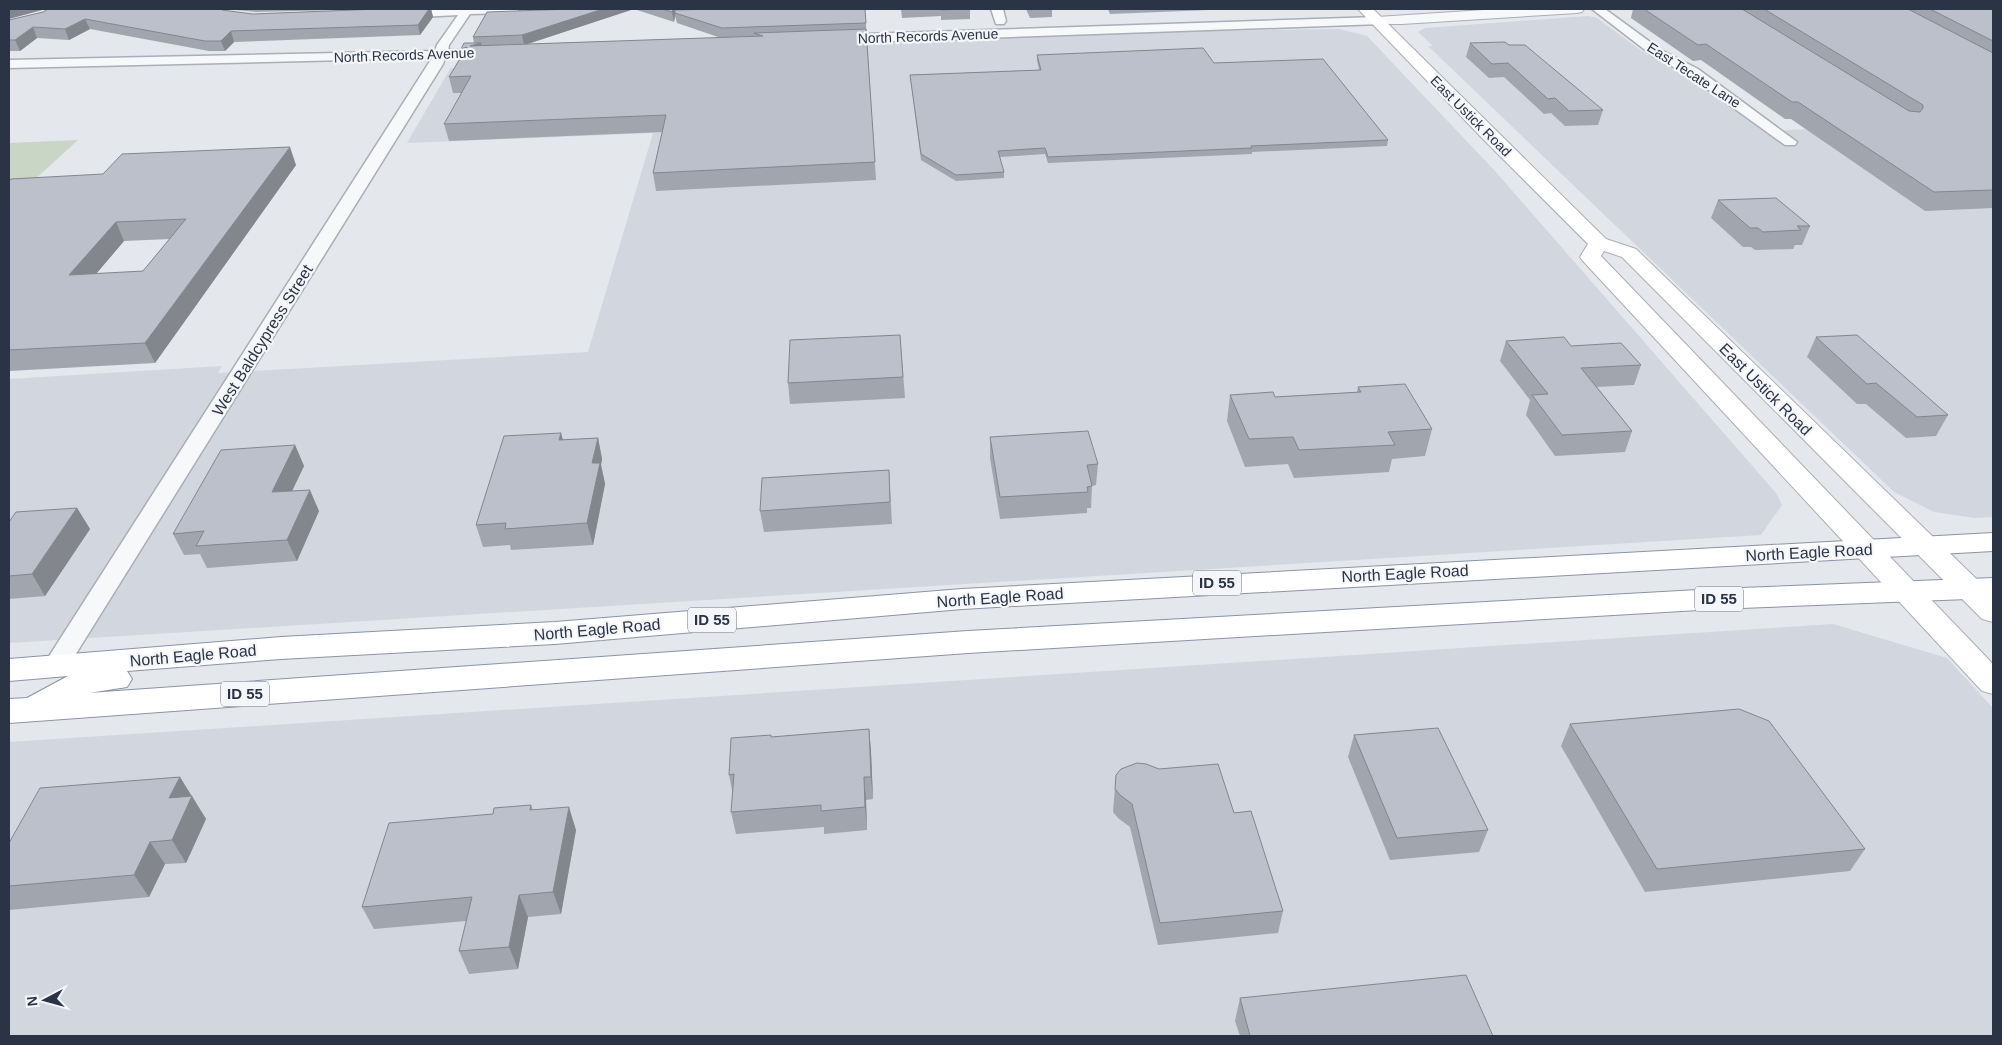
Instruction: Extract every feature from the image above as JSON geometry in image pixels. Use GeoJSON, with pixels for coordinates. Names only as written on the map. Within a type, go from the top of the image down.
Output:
{"type":"FeatureCollection","features":[{"type":"Feature","properties":{"kind":"main road","name":"East Ustick Road"},"geometry":{"type":"LineString","coordinates":[[1365,9],[1599,243],[1629,253],[1926,546],[1981,588]]}},
{"type":"Feature","properties":{"kind":"main road"},"geometry":{"type":"LineString","coordinates":[[1599,243],[1590,257],[1993,683]]}},
{"type":"Feature","properties":{"kind":"main road","name":"North Eagle Road"},"geometry":{"type":"LineString","coordinates":[[9,670],[281,648],[555,634],[962,599],[1993,542]]}},
{"type":"Feature","properties":{"kind":"main road"},"geometry":{"type":"LineString","coordinates":[[1981,588],[1993,612]]}},
{"type":"Feature","properties":{"kind":"main road","name":"ID 55"},"geometry":{"type":"LineString","coordinates":[[16,704],[968,642],[1696,600],[1981,588]]}},
{"type":"Feature","properties":{"kind":"main road"},"geometry":{"type":"LineString","coordinates":[[16,704],[86,681],[455,655],[555,634]]}},
{"type":"Feature","properties":{"kind":"main road"},"geometry":{"type":"LineString","coordinates":[[16,704],[55,667]]}},
{"type":"Feature","properties":{"kind":"street"},"geometry":{"type":"LineString","coordinates":[[390,14],[515,9]]}},
{"type":"Feature","properties":{"kind":"street","name":"North Records Avenue"},"geometry":{"type":"LineString","coordinates":[[821,39],[1461,18],[1523,11],[1578,9]]}},
{"type":"Feature","properties":{"kind":"street","name":"East Tecate Lane"},"geometry":{"type":"LineString","coordinates":[[1598,9],[1657,53],[1693,72],[1790,142]]}},
{"type":"Feature","properties":{"kind":"street","name":"West Baldcypress Street"},"geometry":{"type":"LineString","coordinates":[[55,667],[436,64],[443,45],[467,11]]}},
{"type":"Feature","properties":{"kind":"street","name":"North Records Avenue"},"geometry":{"type":"LineString","coordinates":[[9,64],[168,58],[507,52]]}},
{"type":"Feature","properties":{"kind":"shaded area"},"geometry":{"type":"Polygon","coordinates":[[[1588,16],[1597,18],[1646,54],[1680,70],[1767,131],[1993,121],[1993,517],[1975,518],[1934,512],[1894,492],[1428,46],[1433,46],[1418,32],[1425,28],[1588,16]]]}},
{"type":"Feature","properties":{"kind":"shaded area"},"geometry":{"type":"Polygon","coordinates":[[[1339,29],[1367,36],[1495,171],[1776,493],[1782,505],[1761,535],[9,643],[9,379],[222,366],[218,373],[588,352],[653,133],[407,143],[450,69],[459,66],[604,52],[1195,31],[1339,29]]]}},
{"type":"Feature","properties":{"kind":"shaded area"},"geometry":{"type":"Polygon","coordinates":[[[1833,624],[1947,658],[1993,708],[1993,1036],[9,1036],[9,742],[1833,624]]]}},
{"type":"Feature","properties":{"kind":"green space"},"geometry":{"type":"Polygon","coordinates":[[[78,140],[9,203],[9,143],[78,140]]]}},
{"type":"Feature","properties":{"kind":"building"},"geometry":{"type":"Polygon","coordinates":[[[48,9],[221,9],[253,14],[429,9],[418,25],[231,31],[221,41],[205,41],[85,19],[65,29],[33,27],[15,40],[9,40],[9,20],[43,12],[48,9]]]}},
{"type":"Feature","properties":{"kind":"building"},"geometry":{"type":"Polygon","coordinates":[[[603,9],[522,35],[473,37],[487,12],[603,9]]]}},
{"type":"Feature","properties":{"kind":"building"},"geometry":{"type":"Polygon","coordinates":[[[662,9],[673,9],[672,12],[662,9]]]}},
{"type":"Feature","properties":{"kind":"building"},"geometry":{"type":"Polygon","coordinates":[[[865,9],[866,23],[722,28],[675,13],[675,10],[865,9]]]}},
{"type":"Feature","properties":{"kind":"building"},"geometry":{"type":"Polygon","coordinates":[[[1644,9],[1742,9],[1909,111],[1920,112],[1923,105],[1764,9],[1908,9],[1993,53],[1993,190],[1934,192],[1798,102],[1792,102],[1706,44],[1698,45],[1644,9]]]}},
{"type":"Feature","properties":{"kind":"building"},"geometry":{"type":"Polygon","coordinates":[[[1930,9],[1993,9],[1993,41],[1930,9]]]}},
{"type":"Feature","properties":{"kind":"building"},"geometry":{"type":"Polygon","coordinates":[[[866,29],[875,162],[653,173],[666,115],[444,124],[471,76],[449,77],[467,47],[461,49],[464,43],[481,43],[470,46],[763,36],[754,33],[866,29]]]}},
{"type":"Feature","properties":{"kind":"building"},"geometry":{"type":"Polygon","coordinates":[[[1505,42],[1509,45],[1525,45],[1603,110],[1569,111],[1555,98],[1548,99],[1508,63],[1492,64],[1470,43],[1505,42]]]}},
{"type":"Feature","properties":{"kind":"building"},"geometry":{"type":"Polygon","coordinates":[[[1203,48],[1214,63],[1323,59],[1388,140],[1048,157],[1045,148],[998,151],[1004,172],[956,175],[921,154],[910,75],[1041,70],[1037,55],[1203,48]]]}},
{"type":"Feature","properties":{"kind":"building"},"geometry":{"type":"Polygon","coordinates":[[[290,147],[145,343],[9,350],[9,181],[11,179],[103,174],[122,154],[290,147]],[[186,219],[116,222],[69,275],[143,271],[186,219]]]}},
{"type":"Feature","properties":{"kind":"building"},"geometry":{"type":"Polygon","coordinates":[[[1776,198],[1810,226],[1797,226],[1801,230],[1763,232],[1758,228],[1750,228],[1718,200],[1776,198]]]}},
{"type":"Feature","properties":{"kind":"building"},"geometry":{"type":"Polygon","coordinates":[[[900,335],[903,377],[788,383],[790,340],[900,335]]]}},
{"type":"Feature","properties":{"kind":"building"},"geometry":{"type":"Polygon","coordinates":[[[1857,335],[1948,415],[1917,417],[1876,383],[1867,384],[1816,337],[1857,335]]]}},
{"type":"Feature","properties":{"kind":"building"},"geometry":{"type":"Polygon","coordinates":[[[1564,337],[1571,346],[1621,343],[1641,365],[1581,368],[1632,431],[1562,435],[1532,395],[1548,394],[1506,341],[1564,337]]]}},
{"type":"Feature","properties":{"kind":"building"},"geometry":{"type":"Polygon","coordinates":[[[1405,384],[1432,429],[1388,432],[1395,445],[1299,450],[1293,437],[1249,439],[1230,395],[1273,392],[1275,397],[1361,392],[1358,387],[1405,384]]]}},
{"type":"Feature","properties":{"kind":"building"},"geometry":{"type":"Polygon","coordinates":[[[1088,431],[1098,464],[1087,465],[1092,486],[1087,487],[1088,492],[1000,497],[990,437],[1088,431]]]}},
{"type":"Feature","properties":{"kind":"building"},"geometry":{"type":"Polygon","coordinates":[[[561,433],[559,440],[598,438],[592,463],[600,463],[587,523],[505,529],[506,523],[476,525],[504,436],[561,433]]]}},
{"type":"Feature","properties":{"kind":"building"},"geometry":{"type":"Polygon","coordinates":[[[295,445],[272,492],[310,490],[287,540],[196,546],[204,531],[173,534],[221,450],[295,445]]]}},
{"type":"Feature","properties":{"kind":"building"},"geometry":{"type":"Polygon","coordinates":[[[889,470],[890,502],[760,511],[762,478],[889,470]]]}},
{"type":"Feature","properties":{"kind":"building"},"geometry":{"type":"Polygon","coordinates":[[[77,508],[32,574],[9,576],[9,522],[16,512],[77,508]]]}},
{"type":"Feature","properties":{"kind":"building"},"geometry":{"type":"Polygon","coordinates":[[[1739,709],[1769,721],[1865,849],[1657,869],[1570,724],[1739,709]]]}},
{"type":"Feature","properties":{"kind":"building"},"geometry":{"type":"Polygon","coordinates":[[[1438,728],[1488,830],[1397,838],[1354,735],[1438,728]]]}},
{"type":"Feature","properties":{"kind":"building"},"geometry":{"type":"Polygon","coordinates":[[[869,729],[871,777],[864,777],[865,807],[821,811],[821,805],[731,812],[734,774],[729,775],[731,738],[771,735],[771,737],[869,729]]]}},
{"type":"Feature","properties":{"kind":"building"},"geometry":{"type":"Polygon","coordinates":[[[1137,763],[1159,769],[1218,764],[1234,813],[1251,811],[1283,911],[1160,923],[1132,804],[1115,789],[1116,775],[1121,769],[1137,763]]]}},
{"type":"Feature","properties":{"kind":"building"},"geometry":{"type":"Polygon","coordinates":[[[180,777],[169,798],[192,796],[172,840],[150,842],[134,875],[9,886],[9,843],[40,788],[180,777]]]}},
{"type":"Feature","properties":{"kind":"building"},"geometry":{"type":"Polygon","coordinates":[[[531,805],[530,810],[569,807],[553,892],[519,895],[509,947],[459,951],[472,897],[362,907],[389,823],[493,814],[494,808],[531,805]]]}},
{"type":"Feature","properties":{"kind":"building"},"geometry":{"type":"Polygon","coordinates":[[[1466,975],[1493,1036],[1250,1036],[1240,998],[1466,975]]]}}]}
